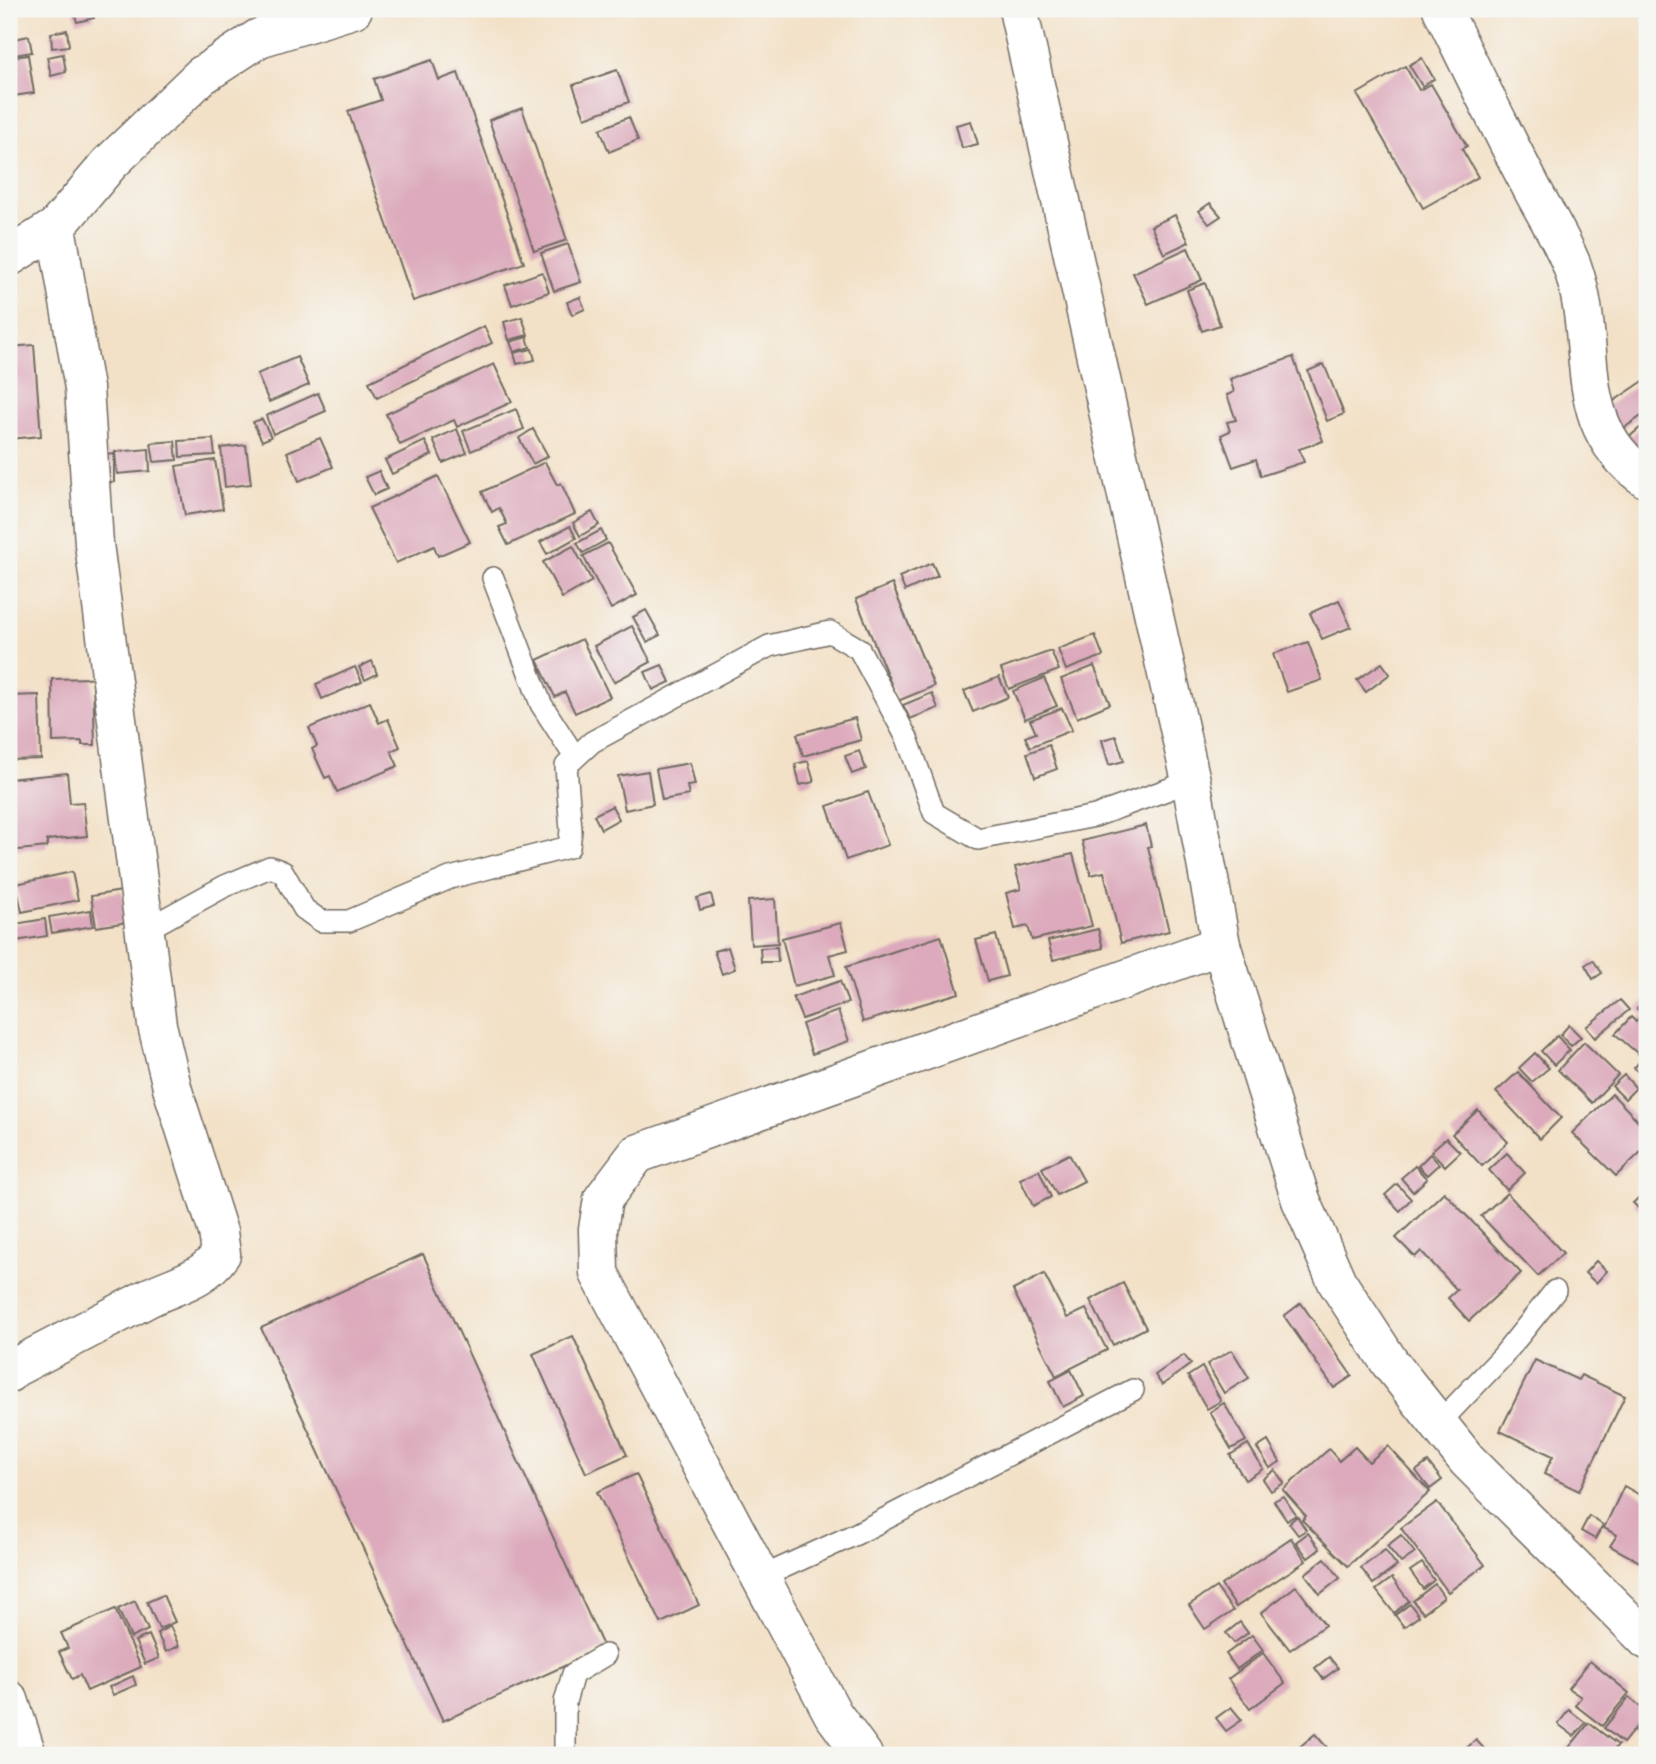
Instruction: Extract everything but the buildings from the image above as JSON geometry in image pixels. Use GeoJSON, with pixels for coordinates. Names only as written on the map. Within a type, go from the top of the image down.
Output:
{"type":"FeatureCollection","features":[{"type":"Feature","properties":{"kind":"street"},"geometry":{"type":"LineString","coordinates":[[9,257],[56,227],[110,163],[201,76],[258,38],[352,9]]}},
{"type":"Feature","properties":{"kind":"street"},"geometry":{"type":"LineString","coordinates":[[1018,9],[1191,782],[1221,944],[1301,1200],[1337,1282],[1390,1363],[1467,1460],[1647,1640]]}},
{"type":"Feature","properties":{"kind":"street"},"geometry":{"type":"LineString","coordinates":[[1441,9],[1572,266],[1588,336],[1592,403],[1605,438],[1629,467],[1647,479]]}},
{"type":"Feature","properties":{"kind":"street"},"geometry":{"type":"LineString","coordinates":[[9,1373],[159,1292],[190,1282],[210,1269],[221,1254],[208,1195],[170,1077],[158,1025],[94,544],[84,388],[56,227]]}},
{"type":"Feature","properties":{"kind":"street"},"geometry":{"type":"LineString","coordinates":[[863,1755],[833,1714],[599,1273],[598,1229],[603,1199],[637,1154],[1221,944]]}},
{"type":"Feature","properties":{"kind":"street"},"geometry":{"type":"LineString","coordinates":[[9,1699],[27,1755]]}},
{"type":"Feature","properties":{"kind":"lane"},"geometry":{"type":"LineString","coordinates":[[492,578],[541,704],[575,757]]}},
{"type":"Feature","properties":{"kind":"lane"},"geometry":{"type":"LineString","coordinates":[[145,930],[225,886],[270,867],[283,873],[304,909],[321,921],[349,920],[450,878],[569,847],[571,830],[564,779],[566,766],[592,742],[769,646],[830,632],[859,649],[907,738],[934,813],[978,839],[1095,816],[1191,782]]}},
{"type":"Feature","properties":{"kind":"lane"},"geometry":{"type":"LineString","coordinates":[[1438,1424],[1502,1357],[1555,1291]]}},
{"type":"Feature","properties":{"kind":"lane"},"geometry":{"type":"LineString","coordinates":[[761,1577],[856,1534],[1133,1390]]}},
{"type":"Feature","properties":{"kind":"lane"},"geometry":{"type":"LineString","coordinates":[[565,1755],[565,1702],[573,1674],[605,1655]]}}]}
